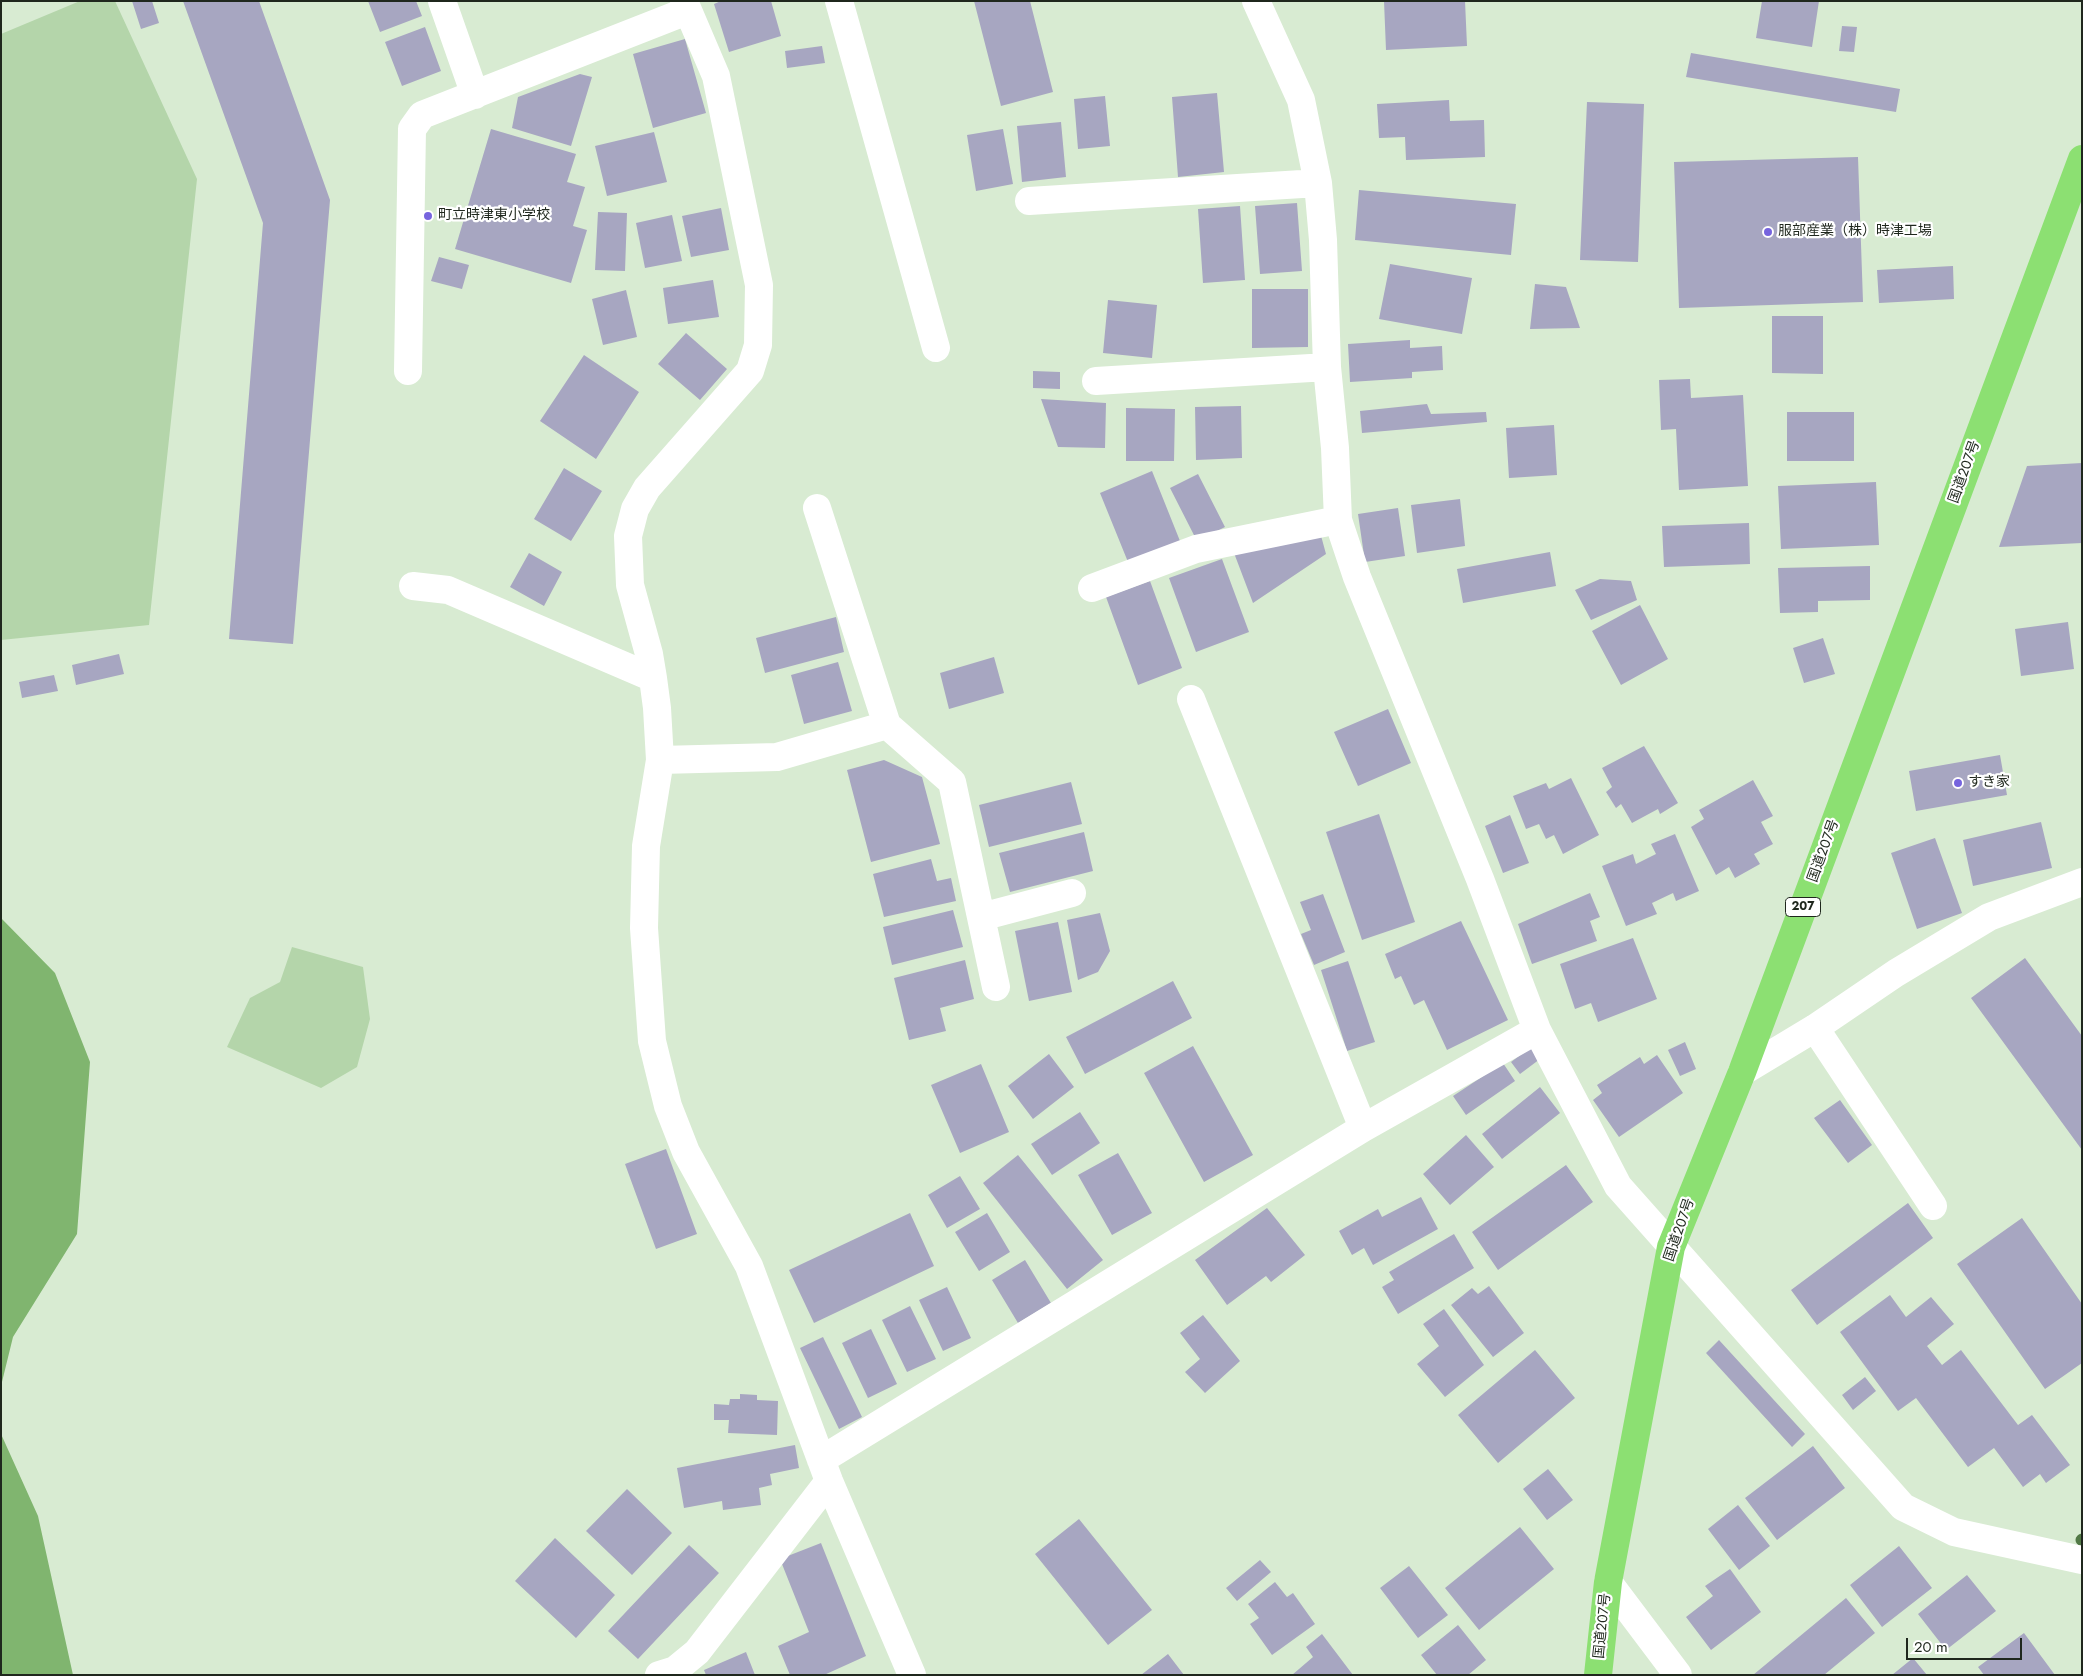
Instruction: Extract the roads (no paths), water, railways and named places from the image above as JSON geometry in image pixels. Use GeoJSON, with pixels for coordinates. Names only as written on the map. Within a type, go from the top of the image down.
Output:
{"type":"FeatureCollection","features":[{"type":"Feature","properties":{"kind":"highway","name":"国道207号"},"geometry":{"type":"LineString","coordinates":[[1598,1675],[1608,1582],[1671,1247],[1742,1072],[2082,159]]}},
{"type":"Feature","properties":{"kind":"street"},"geometry":{"type":"LineString","coordinates":[[442,1],[475,95]]}},
{"type":"Feature","properties":{"kind":"street"},"geometry":{"type":"LineString","coordinates":[[839,1],[936,348]]}},
{"type":"Feature","properties":{"kind":"street"},"geometry":{"type":"LineString","coordinates":[[1256,1],[1301,100],[1318,183],[1323,240],[1327,367],[1335,448],[1338,520],[1357,577],[1480,879],[1537,1030],[1618,1186],[1903,1507],[1954,1532],[2082,1560]]}},
{"type":"Feature","properties":{"kind":"street"},"geometry":{"type":"LineString","coordinates":[[408,371],[412,129],[422,115],[475,95],[686,6],[716,76],[759,284],[758,345],[750,371],[647,488],[635,509],[628,536],[630,585],[650,654],[657,708],[660,760],[646,846],[644,910],[652,1041],[668,1106],[686,1152],[750,1266],[825,1471],[912,1675]]}},
{"type":"Feature","properties":{"kind":"street"},"geometry":{"type":"LineString","coordinates":[[1029,201],[1318,183]]}},
{"type":"Feature","properties":{"kind":"street"},"geometry":{"type":"LineString","coordinates":[[1096,381],[1327,367]]}},
{"type":"Feature","properties":{"kind":"street"},"geometry":{"type":"LineString","coordinates":[[817,508],[887,725],[952,782],[996,987]]}},
{"type":"Feature","properties":{"kind":"street"},"geometry":{"type":"LineString","coordinates":[[1092,588],[1196,549],[1338,520]]}},
{"type":"Feature","properties":{"kind":"street"},"geometry":{"type":"LineString","coordinates":[[412,586],[448,590],[653,678]]}},
{"type":"Feature","properties":{"kind":"street"},"geometry":{"type":"LineString","coordinates":[[1191,699],[1363,1128]]}},
{"type":"Feature","properties":{"kind":"street"},"geometry":{"type":"LineString","coordinates":[[660,760],[777,757],[887,725]]}},
{"type":"Feature","properties":{"kind":"street"},"geometry":{"type":"LineString","coordinates":[[1742,1072],[1815,1028],[1896,974],[1989,917],[2082,882]]}},
{"type":"Feature","properties":{"kind":"street"},"geometry":{"type":"LineString","coordinates":[[981,917],[1072,894]]}},
{"type":"Feature","properties":{"kind":"street"},"geometry":{"type":"LineString","coordinates":[[1815,1028],[1933,1206]]}},
{"type":"Feature","properties":{"kind":"street"},"geometry":{"type":"LineString","coordinates":[[659,1675],[675,1670],[697,1652],[825,1471],[1363,1128],[1537,1030]]}},
{"type":"Feature","properties":{"kind":"street"},"geometry":{"type":"LineString","coordinates":[[1608,1582],[1678,1675]]}},
{"type":"Feature","properties":{"kind":"place","name":"町立時津東小学校"},"geometry":{"type":"Point","coordinates":[428,216]}},
{"type":"Feature","properties":{"kind":"place","name":"服部産業（株）時津工場"},"geometry":{"type":"Point","coordinates":[1768,232]}},
{"type":"Feature","properties":{"kind":"place","name":"すき家"},"geometry":{"type":"Point","coordinates":[1958,783]}}]}
